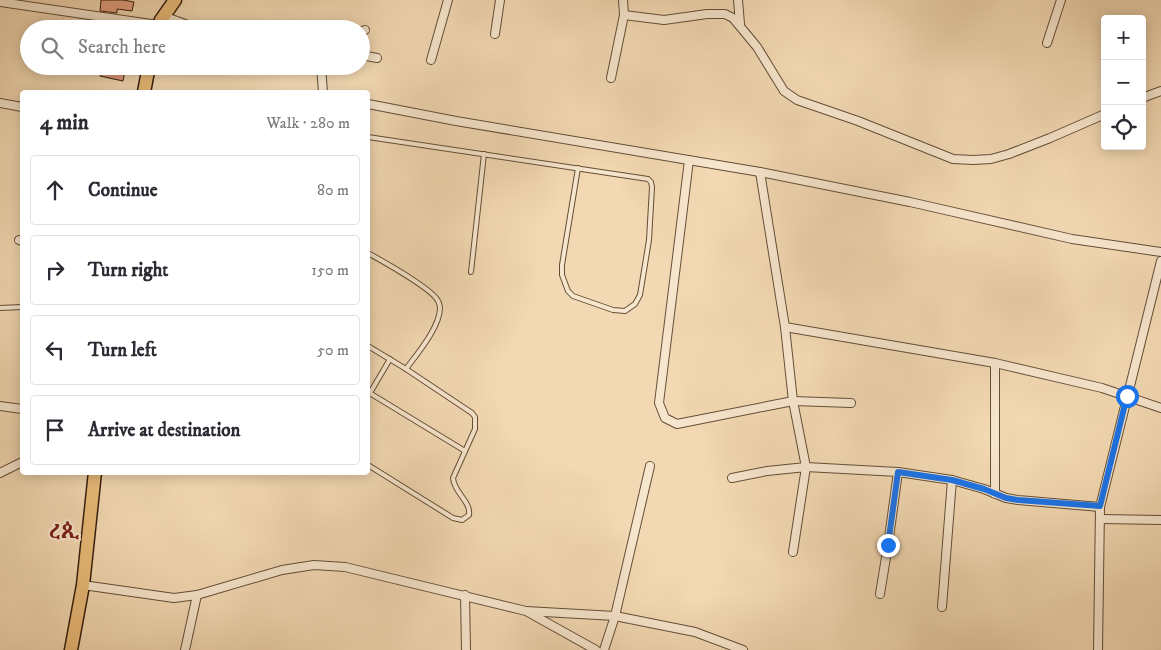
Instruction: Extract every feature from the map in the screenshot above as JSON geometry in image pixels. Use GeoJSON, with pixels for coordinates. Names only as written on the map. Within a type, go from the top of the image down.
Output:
{"type":"FeatureCollection","features":[{"type":"Feature","properties":{"kind":"highway"},"geometry":{"type":"LineString","coordinates":[[162,20],[175,0]]}},
{"type":"Feature","properties":{"kind":"highway"},"geometry":{"type":"LineString","coordinates":[[144,90],[147,75]]}},
{"type":"Feature","properties":{"kind":"highway"},"geometry":{"type":"LineString","coordinates":[[72,650],[83,585],[95,475]]}},
{"type":"Feature","properties":{"kind":"street"},"geometry":{"type":"LineString","coordinates":[[431,60],[448,0]]}},
{"type":"Feature","properties":{"kind":"street"},"geometry":{"type":"LineString","coordinates":[[495,34],[500,0]]}},
{"type":"Feature","properties":{"kind":"street"},"geometry":{"type":"LineString","coordinates":[[611,78],[624,15],[623,0]]}},
{"type":"Feature","properties":{"kind":"street"},"geometry":{"type":"LineString","coordinates":[[738,0],[740,24]]}},
{"type":"Feature","properties":{"kind":"street"},"geometry":{"type":"LineString","coordinates":[[1047,43],[1061,0]]}},
{"type":"Feature","properties":{"kind":"street"},"geometry":{"type":"LineString","coordinates":[[0,2],[137,20]]}},
{"type":"Feature","properties":{"kind":"street"},"geometry":{"type":"LineString","coordinates":[[624,15],[664,20],[707,14],[725,14],[734,18],[740,24],[757,47],[784,91],[797,100],[858,120],[953,160],[991,159],[1009,154],[1101,116]]}},
{"type":"Feature","properties":{"kind":"street"},"geometry":{"type":"LineString","coordinates":[[370,57],[377,58]]}},
{"type":"Feature","properties":{"kind":"street"},"geometry":{"type":"LineString","coordinates":[[322,75],[323,90]]}},
{"type":"Feature","properties":{"kind":"street"},"geometry":{"type":"LineString","coordinates":[[1146,97],[1161,91]]}},
{"type":"Feature","properties":{"kind":"street"},"geometry":{"type":"LineString","coordinates":[[0,103],[20,107]]}},
{"type":"Feature","properties":{"kind":"street"},"geometry":{"type":"LineString","coordinates":[[370,104],[456,121],[760,172],[910,202],[1072,239],[1161,252]]}},
{"type":"Feature","properties":{"kind":"street"},"geometry":{"type":"LineString","coordinates":[[689,160],[659,403],[665,418],[677,424],[793,401],[851,403]]}},
{"type":"Feature","properties":{"kind":"street"},"geometry":{"type":"LineString","coordinates":[[760,172],[785,327],[793,401],[806,467],[793,552]]}},
{"type":"Feature","properties":{"kind":"street"},"geometry":{"type":"LineString","coordinates":[[1098,650],[1100,506],[1161,261]]}},
{"type":"Feature","properties":{"kind":"street"},"geometry":{"type":"LineString","coordinates":[[785,327],[994,363],[1102,388],[1161,408]]}},
{"type":"Feature","properties":{"kind":"street"},"geometry":{"type":"LineString","coordinates":[[994,363],[995,494]]}},
{"type":"Feature","properties":{"kind":"street"},"geometry":{"type":"LineString","coordinates":[[0,406],[20,409]]}},
{"type":"Feature","properties":{"kind":"street"},"geometry":{"type":"LineString","coordinates":[[0,473],[20,463]]}},
{"type":"Feature","properties":{"kind":"street"},"geometry":{"type":"LineString","coordinates":[[604,650],[615,616],[650,466]]}},
{"type":"Feature","properties":{"kind":"street"},"geometry":{"type":"LineString","coordinates":[[732,478],[767,470],[806,467],[898,472],[952,480],[984,489],[1006,498],[1100,506]]}},
{"type":"Feature","properties":{"kind":"street"},"geometry":{"type":"LineString","coordinates":[[880,594],[898,472]]}},
{"type":"Feature","properties":{"kind":"street"},"geometry":{"type":"LineString","coordinates":[[942,607],[952,480]]}},
{"type":"Feature","properties":{"kind":"street"},"geometry":{"type":"LineString","coordinates":[[1100,519],[1161,520]]}},
{"type":"Feature","properties":{"kind":"street"},"geometry":{"type":"LineString","coordinates":[[83,585],[174,598],[197,595],[282,570],[314,565],[346,567],[526,611],[615,616],[695,632],[743,650]]}},
{"type":"Feature","properties":{"kind":"street"},"geometry":{"type":"LineString","coordinates":[[185,650],[197,595]]}},
{"type":"Feature","properties":{"kind":"street"},"geometry":{"type":"LineString","coordinates":[[465,595],[466,650]]}},
{"type":"Feature","properties":{"kind":"street"},"geometry":{"type":"LineString","coordinates":[[526,611],[596,650]]}},
{"type":"Feature","properties":{"kind":"lane"},"geometry":{"type":"LineString","coordinates":[[370,137],[578,168],[648,179],[652,187],[649,240],[640,295],[635,304],[625,311],[613,310],[573,296],[568,291],[562,275],[578,168]]}},
{"type":"Feature","properties":{"kind":"lane"},"geometry":{"type":"LineString","coordinates":[[471,272],[484,154]]}},
{"type":"Feature","properties":{"kind":"lane"},"geometry":{"type":"LineString","coordinates":[[370,254],[411,279],[438,300],[439,314],[432,333],[406,369]]}},
{"type":"Feature","properties":{"kind":"lane"},"geometry":{"type":"LineString","coordinates":[[0,308],[20,307]]}},
{"type":"Feature","properties":{"kind":"lane"},"geometry":{"type":"LineString","coordinates":[[370,347],[406,369],[472,413],[475,417],[475,429],[454,478],[456,488],[468,505],[469,516],[462,520],[453,518],[370,466]]}},
{"type":"Feature","properties":{"kind":"lane"},"geometry":{"type":"LineString","coordinates":[[370,390],[390,359]]}},
{"type":"Feature","properties":{"kind":"lane"},"geometry":{"type":"LineString","coordinates":[[370,393],[465,451]]}},
{"type":"Feature","properties":{"kind":"building"},"geometry":{"type":"Polygon","coordinates":[[[101,0],[134,2],[132,11],[117,9],[117,13],[100,11],[101,0]]]}},
{"type":"Feature","properties":{"kind":"building"},"geometry":{"type":"Polygon","coordinates":[[[100,75],[124,75],[123,81],[100,75]]]}},
{"type":"Feature","properties":{"kind":"district","name":"ረጲ"},"geometry":{"type":"Point","coordinates":[64,532]}},
{"type":"Feature","properties":{"kind":"route"},"geometry":{"type":"LineString","coordinates":[[888,545],[898,472],[952,480],[984,489],[1006,498],[1100,506],[1127,396]]}}]}
